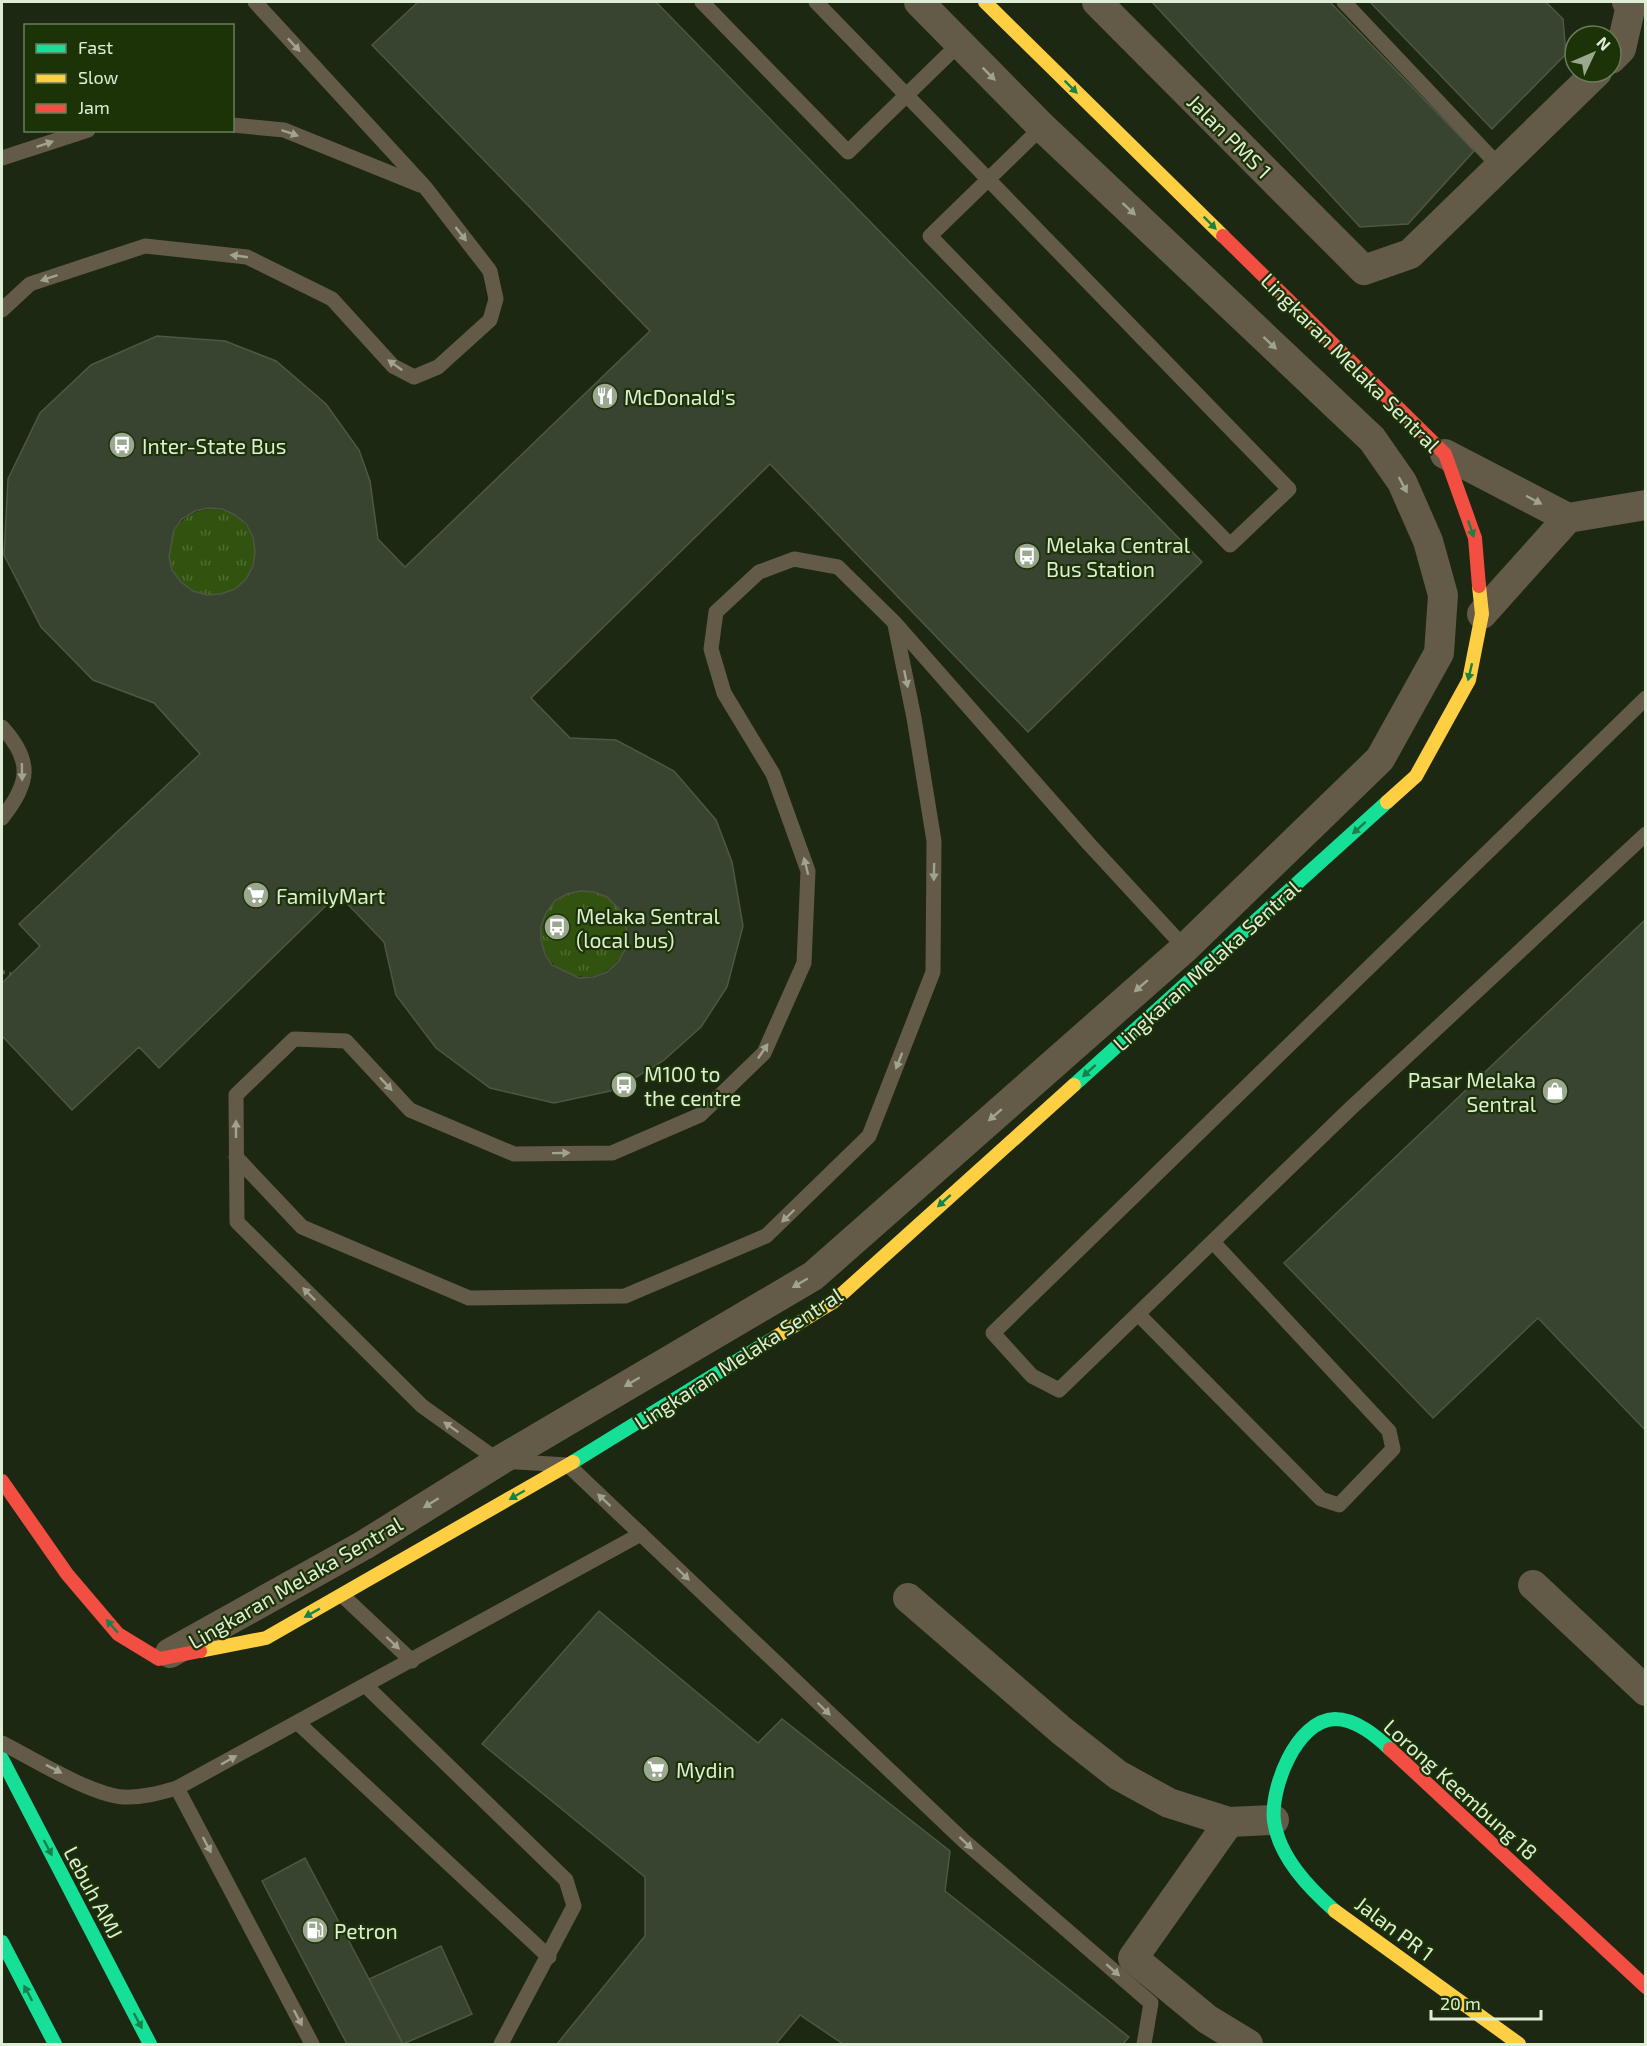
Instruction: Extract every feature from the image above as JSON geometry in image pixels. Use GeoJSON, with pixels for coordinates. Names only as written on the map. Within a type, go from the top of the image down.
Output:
{"type":"FeatureCollection","features":[{"type":"Feature","properties":{"kind":"main road","name":"Lingkaran Melaka Sentral"},"geometry":{"type":"LineString","coordinates":[[159,1659],[266,1638],[343,1596],[568,1465],[833,1302],[1416,776],[1469,680],[1482,614],[1475,538],[1445,454],[985,2]]}},
{"type":"Feature","properties":{"kind":"main road"},"geometry":{"type":"LineString","coordinates":[[2,1481],[67,1574],[118,1634],[159,1659]]}},
{"type":"Feature","properties":{"kind":"main road","name":"Lorong Keembung 18"},"geometry":{"type":"LineString","coordinates":[[1274,1820],[1277,1784],[1289,1754],[1307,1732],[1330,1720],[1353,1723],[1378,1739],[1646,1986]]}},
{"type":"Feature","properties":{"kind":"main road","name":"Lebuh AMJ"},"geometry":{"type":"LineString","coordinates":[[2,1759],[150,2044]]}},
{"type":"Feature","properties":{"kind":"main road","name":"Jalan PR 1"},"geometry":{"type":"LineString","coordinates":[[1274,1820],[1283,1849],[1311,1888],[1356,1928],[1519,2044]]}},
{"type":"Feature","properties":{"kind":"main road"},"geometry":{"type":"LineString","coordinates":[[2,1942],[55,2044]]}},
{"type":"Feature","properties":{"kind":"street","name":"Lingkaran Melaka Sentral"},"geometry":{"type":"LineString","coordinates":[[159,1659],[364,1545],[499,1461],[813,1276],[1185,948],[1380,759],[1439,653],[1443,596],[1428,541],[1402,482],[1372,439],[1042,127],[919,2]]}},
{"type":"Feature","properties":{"kind":"street","name":"Jalan PMS 1"},"geometry":{"type":"LineString","coordinates":[[1097,2],[1364,270],[1410,254],[1498,165]]}},
{"type":"Feature","properties":{"kind":"street"},"geometry":{"type":"LineString","coordinates":[[1623,38],[1629,3]]}},
{"type":"Feature","properties":{"kind":"street"},"geometry":{"type":"LineString","coordinates":[[1498,165],[1584,84]]}},
{"type":"Feature","properties":{"kind":"street"},"geometry":{"type":"LineString","coordinates":[[1445,454],[1568,518],[1646,505]]}},
{"type":"Feature","properties":{"kind":"street"},"geometry":{"type":"LineString","coordinates":[[1482,614],[1568,518]]}},
{"type":"Feature","properties":{"kind":"street"},"geometry":{"type":"LineString","coordinates":[[1533,1585],[1646,1691]]}},
{"type":"Feature","properties":{"kind":"street"},"geometry":{"type":"LineString","coordinates":[[908,1598],[1062,1731],[1118,1775],[1169,1803],[1229,1822],[1274,1820]]}},
{"type":"Feature","properties":{"kind":"street"},"geometry":{"type":"LineString","coordinates":[[1229,1822],[1133,1958],[1207,2019],[1248,2044]]}},
{"type":"Feature","properties":{"kind":"lane"},"geometry":{"type":"LineString","coordinates":[[2,310],[30,284],[145,246],[247,257],[332,299],[393,366],[414,377],[438,367],[490,320],[496,299],[490,271],[425,188],[255,2]]}},
{"type":"Feature","properties":{"kind":"lane"},"geometry":{"type":"LineString","coordinates":[[702,2],[848,152],[959,44]]}},
{"type":"Feature","properties":{"kind":"lane"},"geometry":{"type":"LineString","coordinates":[[816,2],[988,180],[1289,489],[1230,545],[930,236],[988,180],[1042,127]]}},
{"type":"Feature","properties":{"kind":"lane"},"geometry":{"type":"LineString","coordinates":[[1344,2],[1498,165]]}},
{"type":"Feature","properties":{"kind":"lane"},"geometry":{"type":"LineString","coordinates":[[234,125],[284,130],[425,188]]}},
{"type":"Feature","properties":{"kind":"lane"},"geometry":{"type":"LineString","coordinates":[[2,158],[82,132]]}},
{"type":"Feature","properties":{"kind":"lane"},"geometry":{"type":"LineString","coordinates":[[1144,2044],[1151,2003],[970,1847],[568,1465],[499,1461],[422,1406],[237,1222],[236,1095],[294,1039],[346,1041],[410,1110],[514,1154],[612,1153],[700,1115],[764,1053],[804,963],[808,871],[773,774],[724,693],[711,649],[716,612],[759,572],[794,559],[838,567],[894,622],[1089,844],[1185,948]]}},
{"type":"Feature","properties":{"kind":"lane"},"geometry":{"type":"LineString","coordinates":[[236,1156],[302,1227],[469,1298],[625,1296],[766,1236],[869,1136],[933,972],[934,841],[914,718],[894,622]]}},
{"type":"Feature","properties":{"kind":"lane"},"geometry":{"type":"LineString","coordinates":[[1646,698],[993,1334],[1032,1376],[1059,1390],[1351,1108],[1646,834]]}},
{"type":"Feature","properties":{"kind":"lane"},"geometry":{"type":"LineString","coordinates":[[2,727],[16,742],[24,768],[21,791],[2,818]]}},
{"type":"Feature","properties":{"kind":"lane"},"geometry":{"type":"LineString","coordinates":[[1138,1314],[1321,1499],[1339,1505],[1393,1449],[1389,1431],[1213,1242]]}},
{"type":"Feature","properties":{"kind":"lane"},"geometry":{"type":"LineString","coordinates":[[2,1743],[95,1790],[121,1797],[147,1796],[177,1788],[641,1534]]}},
{"type":"Feature","properties":{"kind":"lane"},"geometry":{"type":"LineString","coordinates":[[343,1596],[412,1661]]}},
{"type":"Feature","properties":{"kind":"lane"},"geometry":{"type":"LineString","coordinates":[[366,1686],[566,1880],[574,1906],[501,2044]]}},
{"type":"Feature","properties":{"kind":"lane"},"geometry":{"type":"LineString","coordinates":[[297,1723],[549,1957]]}},
{"type":"Feature","properties":{"kind":"lane"},"geometry":{"type":"LineString","coordinates":[[177,1788],[312,2044]]}},
{"type":"Feature","properties":{"kind":"path"},"geometry":{"type":"LineString","coordinates":[[2,972],[10,974]]}},
{"type":"Feature","properties":{"kind":"green space"},"geometry":{"type":"Polygon","coordinates":[[[212,509],[229,512],[243,521],[252,535],[255,552],[252,569],[243,583],[229,592],[212,595],[195,592],[181,583],[172,569],[169,552],[172,535],[181,521],[195,512],[212,509]]]}},
{"type":"Feature","properties":{"kind":"green space"},"geometry":{"type":"Polygon","coordinates":[[[584,891],[601,894],[615,903],[624,917],[627,934],[624,951],[615,965],[601,974],[584,977],[567,974],[553,965],[544,951],[541,934],[544,917],[553,903],[567,894],[584,891]]]}},
{"type":"Feature","properties":{"kind":"building","name":"Melaka Central Bus Station"},"geometry":{"type":"Polygon","coordinates":[[[418,2],[656,2],[1202,562],[1028,732],[770,464],[531,698],[570,738],[616,740],[674,771],[716,820],[732,862],[743,926],[727,987],[701,1027],[663,1061],[615,1090],[554,1103],[490,1088],[436,1048],[396,995],[384,942],[338,894],[159,1068],[139,1047],[72,1110],[2,1036],[2,983],[40,946],[19,924],[200,754],[154,703],[93,680],[41,627],[4,555],[8,479],[40,413],[91,365],[157,336],[225,341],[276,361],[326,404],[359,450],[370,481],[378,539],[405,567],[650,331],[372,45],[418,2]],[[208,508],[195,511],[182,519],[174,530],[169,557],[172,570],[181,582],[193,591],[207,595],[221,594],[235,589],[246,579],[253,566],[255,552],[253,537],[246,524],[235,515],[222,509],[208,508]],[[580,891],[567,894],[555,901],[546,913],[541,926],[541,940],[545,954],[552,965],[579,978],[593,977],[607,972],[618,962],[625,950],[627,935],[625,920],[618,908],[607,897],[594,892],[580,891]]]}},
{"type":"Feature","properties":{"kind":"building"},"geometry":{"type":"Polygon","coordinates":[[[1152,2],[1330,2],[1474,151],[1408,224],[1360,227],[1152,2]]]}},
{"type":"Feature","properties":{"kind":"building"},"geometry":{"type":"Polygon","coordinates":[[[1370,2],[1546,2],[1563,19],[1563,57],[1492,129],[1370,2]]]}},
{"type":"Feature","properties":{"kind":"building","name":"Pasar Melaka Sentral"},"geometry":{"type":"Polygon","coordinates":[[[1646,919],[1646,1431],[1538,1318],[1433,1418],[1284,1263],[1646,919]]]}},
{"type":"Feature","properties":{"kind":"building"},"geometry":{"type":"Polygon","coordinates":[[[599,1611],[758,1743],[782,1719],[950,1851],[945,1891],[1129,2037],[1123,2044],[843,2044],[800,2015],[776,2044],[557,2044],[645,1936],[645,1877],[482,1744],[599,1611]]]}},
{"type":"Feature","properties":{"kind":"building","name":"Petron"},"geometry":{"type":"Polygon","coordinates":[[[305,1858],[403,2044],[347,2044],[262,1881],[305,1858]]]}},
{"type":"Feature","properties":{"kind":"building"},"geometry":{"type":"Polygon","coordinates":[[[441,1946],[472,2014],[403,2044],[369,1979],[441,1946]]]}},
{"type":"Feature","properties":{"kind":"traffic: fast"},"geometry":{"type":"LineString","coordinates":[[1074,1085],[1387,802]]}},
{"type":"Feature","properties":{"kind":"traffic: fast"},"geometry":{"type":"LineString","coordinates":[[573,1462],[774,1338]]}},
{"type":"Feature","properties":{"kind":"traffic: fast"},"geometry":{"type":"LineString","coordinates":[[1335,1911],[1306,1882],[1282,1847],[1274,1821],[1276,1792],[1281,1775],[1298,1743],[1308,1731],[1321,1722],[1335,1719],[1358,1725],[1390,1749]]}},
{"type":"Feature","properties":{"kind":"traffic: fast"},"geometry":{"type":"LineString","coordinates":[[2,1759],[150,2044]]}},
{"type":"Feature","properties":{"kind":"traffic: fast"},"geometry":{"type":"LineString","coordinates":[[2,1942],[55,2044]]}},
{"type":"Feature","properties":{"kind":"traffic: slow"},"geometry":{"type":"LineString","coordinates":[[985,2],[1223,236]]}},
{"type":"Feature","properties":{"kind":"traffic: slow"},"geometry":{"type":"LineString","coordinates":[[1387,802],[1416,776],[1469,680],[1482,614],[1479,586]]}},
{"type":"Feature","properties":{"kind":"traffic: slow"},"geometry":{"type":"LineString","coordinates":[[774,1338],[833,1302],[1074,1085]]}},
{"type":"Feature","properties":{"kind":"traffic: slow"},"geometry":{"type":"LineString","coordinates":[[200,1651],[266,1638],[573,1462]]}},
{"type":"Feature","properties":{"kind":"traffic: slow"},"geometry":{"type":"LineString","coordinates":[[1335,1911],[1519,2044]]}},
{"type":"Feature","properties":{"kind":"traffic: jam"},"geometry":{"type":"LineString","coordinates":[[1223,236],[1445,454],[1475,538],[1479,586]]}},
{"type":"Feature","properties":{"kind":"traffic: jam"},"geometry":{"type":"LineString","coordinates":[[2,1481],[67,1574],[118,1634],[159,1659],[200,1651]]}},
{"type":"Feature","properties":{"kind":"traffic: jam"},"geometry":{"type":"LineString","coordinates":[[1390,1749],[1646,1987]]}},
{"type":"Feature","properties":{"kind":"place","name":"McDonald's"},"geometry":{"type":"Point","coordinates":[605,396]}},
{"type":"Feature","properties":{"kind":"place","name":"Inter-State Bus"},"geometry":{"type":"Point","coordinates":[122,445]}},
{"type":"Feature","properties":{"kind":"place","name":"Melaka Central Bus Station"},"geometry":{"type":"Point","coordinates":[1027,556]}},
{"type":"Feature","properties":{"kind":"place","name":"FamilyMart"},"geometry":{"type":"Point","coordinates":[256,895]}},
{"type":"Feature","properties":{"kind":"place","name":"Melaka Sentral (local bus)"},"geometry":{"type":"Point","coordinates":[557,927]}},
{"type":"Feature","properties":{"kind":"place","name":"M100 to the centre"},"geometry":{"type":"Point","coordinates":[624,1085]}},
{"type":"Feature","properties":{"kind":"place","name":"Pasar Melaka Sentral"},"geometry":{"type":"Point","coordinates":[1555,1091]}},
{"type":"Feature","properties":{"kind":"place","name":"Mydin"},"geometry":{"type":"Point","coordinates":[656,1769]}},
{"type":"Feature","properties":{"kind":"place","name":"Petron"},"geometry":{"type":"Point","coordinates":[315,1930]}}]}
